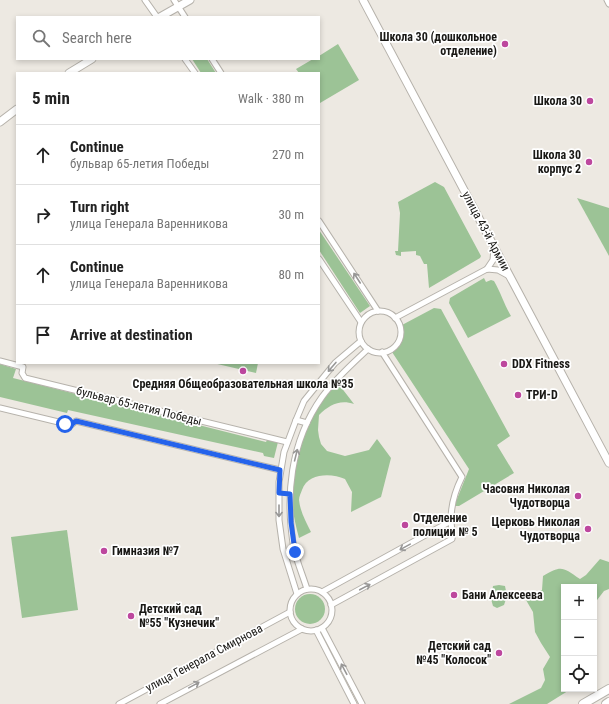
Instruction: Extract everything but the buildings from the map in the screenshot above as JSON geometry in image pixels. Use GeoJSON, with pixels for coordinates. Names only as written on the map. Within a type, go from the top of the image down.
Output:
{"type":"FeatureCollection","features":[{"type":"Feature","properties":{"kind":"main road"},"geometry":{"type":"LineString","coordinates":[[162,16],[190,0]]}},
{"type":"Feature","properties":{"kind":"main road","name":"улица 43-й Армии"},"geometry":{"type":"LineString","coordinates":[[363,0],[609,463]]}},
{"type":"Feature","properties":{"kind":"main road"},"geometry":{"type":"LineString","coordinates":[[71,72],[90,60]]}},
{"type":"Feature","properties":{"kind":"main road"},"geometry":{"type":"LineString","coordinates":[[0,122],[16,110]]}},
{"type":"Feature","properties":{"kind":"main road"},"geometry":{"type":"LineString","coordinates":[[583,704],[609,689]]}},
{"type":"Feature","properties":{"kind":"street"},"geometry":{"type":"LineString","coordinates":[[145,0],[156,16]]}},
{"type":"Feature","properties":{"kind":"street"},"geometry":{"type":"LineString","coordinates":[[174,0],[184,16]]}},
{"type":"Feature","properties":{"kind":"street"},"geometry":{"type":"LineString","coordinates":[[607,0],[609,4]]}},
{"type":"Feature","properties":{"kind":"street"},"geometry":{"type":"LineString","coordinates":[[187,60],[194,72]]}},
{"type":"Feature","properties":{"kind":"street"},"geometry":{"type":"LineString","coordinates":[[213,60],[220,72]]}},
{"type":"Feature","properties":{"kind":"street"},"geometry":{"type":"LineString","coordinates":[[320,223],[378,311]]}},
{"type":"Feature","properties":{"kind":"street"},"geometry":{"type":"LineString","coordinates":[[487,270],[493,260],[494,247]]}},
{"type":"Feature","properties":{"kind":"street"},"geometry":{"type":"LineString","coordinates":[[320,260],[361,322]]}},
{"type":"Feature","properties":{"kind":"street"},"geometry":{"type":"LineString","coordinates":[[395,318],[487,270],[498,270],[510,276]]}},
{"type":"Feature","properties":{"kind":"street"},"geometry":{"type":"LineString","coordinates":[[378,311],[390,314],[395,318],[399,323],[400,330],[398,342],[394,347],[382,352],[377,352],[368,349],[361,342],[359,328],[361,322],[368,314],[378,311]]}},
{"type":"Feature","properties":{"kind":"street"},"geometry":{"type":"LineString","coordinates":[[297,594],[283,549],[279,520],[280,470],[287,442],[304,401],[335,363],[361,342]]}},
{"type":"Feature","properties":{"kind":"street"},"geometry":{"type":"LineString","coordinates":[[307,590],[295,550],[291,522],[290,494],[296,455],[307,423],[321,398],[331,385],[368,349]]}},
{"type":"Feature","properties":{"kind":"street"},"geometry":{"type":"LineString","coordinates":[[331,605],[452,539],[453,534],[451,521],[454,498],[462,477],[382,352]]}},
{"type":"Feature","properties":{"kind":"street","name":"бульвар 65-летия Победы"},"geometry":{"type":"LineString","coordinates":[[0,361],[23,367],[22,373],[25,378],[287,442]]}},
{"type":"Feature","properties":{"kind":"street"},"geometry":{"type":"LineString","coordinates":[[0,408],[71,425],[76,421],[280,470]]}},
{"type":"Feature","properties":{"kind":"street"},"geometry":{"type":"LineString","coordinates":[[296,420],[307,423]]}},
{"type":"Feature","properties":{"kind":"street"},"geometry":{"type":"LineString","coordinates":[[279,493],[290,494]]}},
{"type":"Feature","properties":{"kind":"street"},"geometry":{"type":"LineString","coordinates":[[322,592],[451,521]]}},
{"type":"Feature","properties":{"kind":"street"},"geometry":{"type":"LineString","coordinates":[[307,590],[318,590],[322,592],[327,597],[331,605],[331,617],[327,623],[322,628],[309,631],[296,625],[290,612],[292,602],[297,594],[307,590]]}},
{"type":"Feature","properties":{"kind":"street","name":"улица Генерала Смирнова"},"geometry":{"type":"LineString","coordinates":[[119,704],[290,612]]}},
{"type":"Feature","properties":{"kind":"street"},"geometry":{"type":"LineString","coordinates":[[322,628],[362,704]]}},
{"type":"Feature","properties":{"kind":"street","name":"улица Генерала Смирнова"},"geometry":{"type":"LineString","coordinates":[[160,704],[302,629]]}},
{"type":"Feature","properties":{"kind":"street"},"geometry":{"type":"LineString","coordinates":[[316,630],[354,704]]}},
{"type":"Feature","properties":{"kind":"green space"},"geometry":{"type":"Polygon","coordinates":[[[338,44],[359,80],[320,103],[320,72],[298,72],[296,69],[311,60],[320,60],[320,55],[338,44]]]}},
{"type":"Feature","properties":{"kind":"green space"},"geometry":{"type":"Polygon","coordinates":[[[193,60],[208,60],[215,72],[200,72],[193,60]]]}},
{"type":"Feature","properties":{"kind":"green space"},"geometry":{"type":"Polygon","coordinates":[[[435,182],[444,187],[481,256],[429,288],[427,264],[424,264],[420,256],[416,255],[416,251],[401,252],[401,256],[396,255],[395,251],[398,251],[400,213],[398,202],[435,182]]]}},
{"type":"Feature","properties":{"kind":"green space"},"geometry":{"type":"Polygon","coordinates":[[[577,198],[609,208],[609,256],[577,198]]]}},
{"type":"Feature","properties":{"kind":"green space"},"geometry":{"type":"Polygon","coordinates":[[[320,231],[370,306],[360,313],[320,252],[320,231]]]}},
{"type":"Feature","properties":{"kind":"green space"},"geometry":{"type":"Polygon","coordinates":[[[484,278],[486,282],[491,280],[494,281],[511,316],[468,338],[449,303],[450,298],[484,278]]]}},
{"type":"Feature","properties":{"kind":"green space"},"geometry":{"type":"Polygon","coordinates":[[[434,308],[441,309],[510,436],[497,445],[514,473],[459,506],[455,506],[455,504],[469,469],[392,352],[401,340],[402,325],[434,308]]]}},
{"type":"Feature","properties":{"kind":"green space"},"geometry":{"type":"Polygon","coordinates":[[[0,364],[16,369],[13,378],[266,442],[267,440],[278,442],[274,458],[264,456],[263,453],[68,410],[67,413],[0,397],[0,364]]]}},
{"type":"Feature","properties":{"kind":"green space"},"geometry":{"type":"Polygon","coordinates":[[[217,364],[258,364],[256,373],[217,364]]]}},
{"type":"Feature","properties":{"kind":"green space"},"geometry":{"type":"Polygon","coordinates":[[[337,382],[354,404],[344,402],[335,404],[327,408],[319,415],[318,430],[321,444],[327,451],[345,456],[369,450],[377,439],[391,458],[381,497],[351,512],[352,492],[345,479],[327,475],[315,477],[309,480],[302,490],[299,500],[305,520],[311,532],[299,538],[292,502],[295,468],[301,445],[315,412],[320,403],[337,382]]]}},
{"type":"Feature","properties":{"kind":"green space"},"geometry":{"type":"Polygon","coordinates":[[[67,530],[78,610],[22,618],[11,537],[67,530]]]}},
{"type":"Feature","properties":{"kind":"green space"},"geometry":{"type":"Polygon","coordinates":[[[600,559],[609,562],[609,589],[604,591],[597,600],[597,584],[561,584],[561,692],[566,692],[547,704],[509,704],[541,688],[545,680],[543,669],[550,657],[535,632],[533,612],[526,600],[535,592],[542,590],[543,576],[549,572],[562,569],[580,579],[586,575],[600,559]]]}},
{"type":"Feature","properties":{"kind":"green space"},"geometry":{"type":"Polygon","coordinates":[[[493,586],[505,586],[507,596],[504,605],[497,608],[493,606],[491,599],[493,586]]]}},
{"type":"Feature","properties":{"kind":"green space"},"geometry":{"type":"Polygon","coordinates":[[[310,594],[321,598],[325,609],[321,620],[310,624],[299,620],[295,609],[299,598],[310,594]]]}},
{"type":"Feature","properties":{"kind":"place","name":"Школа 30 (дошкольное отделение)"},"geometry":{"type":"Point","coordinates":[505,44]}},
{"type":"Feature","properties":{"kind":"place","name":"Школа 30"},"geometry":{"type":"Point","coordinates":[590,101]}},
{"type":"Feature","properties":{"kind":"place","name":"Школа 30 корпус 2"},"geometry":{"type":"Point","coordinates":[589,162]}},
{"type":"Feature","properties":{"kind":"place","name":"DDX Fitness"},"geometry":{"type":"Point","coordinates":[504,364]}},
{"type":"Feature","properties":{"kind":"place","name":"Средняя Общеобразовательная школа №35"},"geometry":{"type":"Point","coordinates":[243,371]}},
{"type":"Feature","properties":{"kind":"place","name":"ТРИ-D"},"geometry":{"type":"Point","coordinates":[518,395]}},
{"type":"Feature","properties":{"kind":"place","name":"Часовня Николая Чудотворца"},"geometry":{"type":"Point","coordinates":[578,496]}},
{"type":"Feature","properties":{"kind":"place","name":"Отделение полиции № 5"},"geometry":{"type":"Point","coordinates":[405,525]}},
{"type":"Feature","properties":{"kind":"place","name":"Церковь Николая Чудотворца"},"geometry":{"type":"Point","coordinates":[588,529]}},
{"type":"Feature","properties":{"kind":"place","name":"Гимназия №7"},"geometry":{"type":"Point","coordinates":[104,551]}},
{"type":"Feature","properties":{"kind":"place","name":"Бани Алексеева"},"geometry":{"type":"Point","coordinates":[454,595]}},
{"type":"Feature","properties":{"kind":"place","name":"Детский сад №55 \"Кузнечик\""},"geometry":{"type":"Point","coordinates":[131,616]}},
{"type":"Feature","properties":{"kind":"place","name":"Детский сад №45 \"Колосок\""},"geometry":{"type":"Point","coordinates":[499,653]}},
{"type":"Feature","properties":{"kind":"route"},"geometry":{"type":"LineString","coordinates":[[65,424],[71,425],[76,421],[280,470],[279,493],[290,494],[291,522],[295,552]]}}]}
